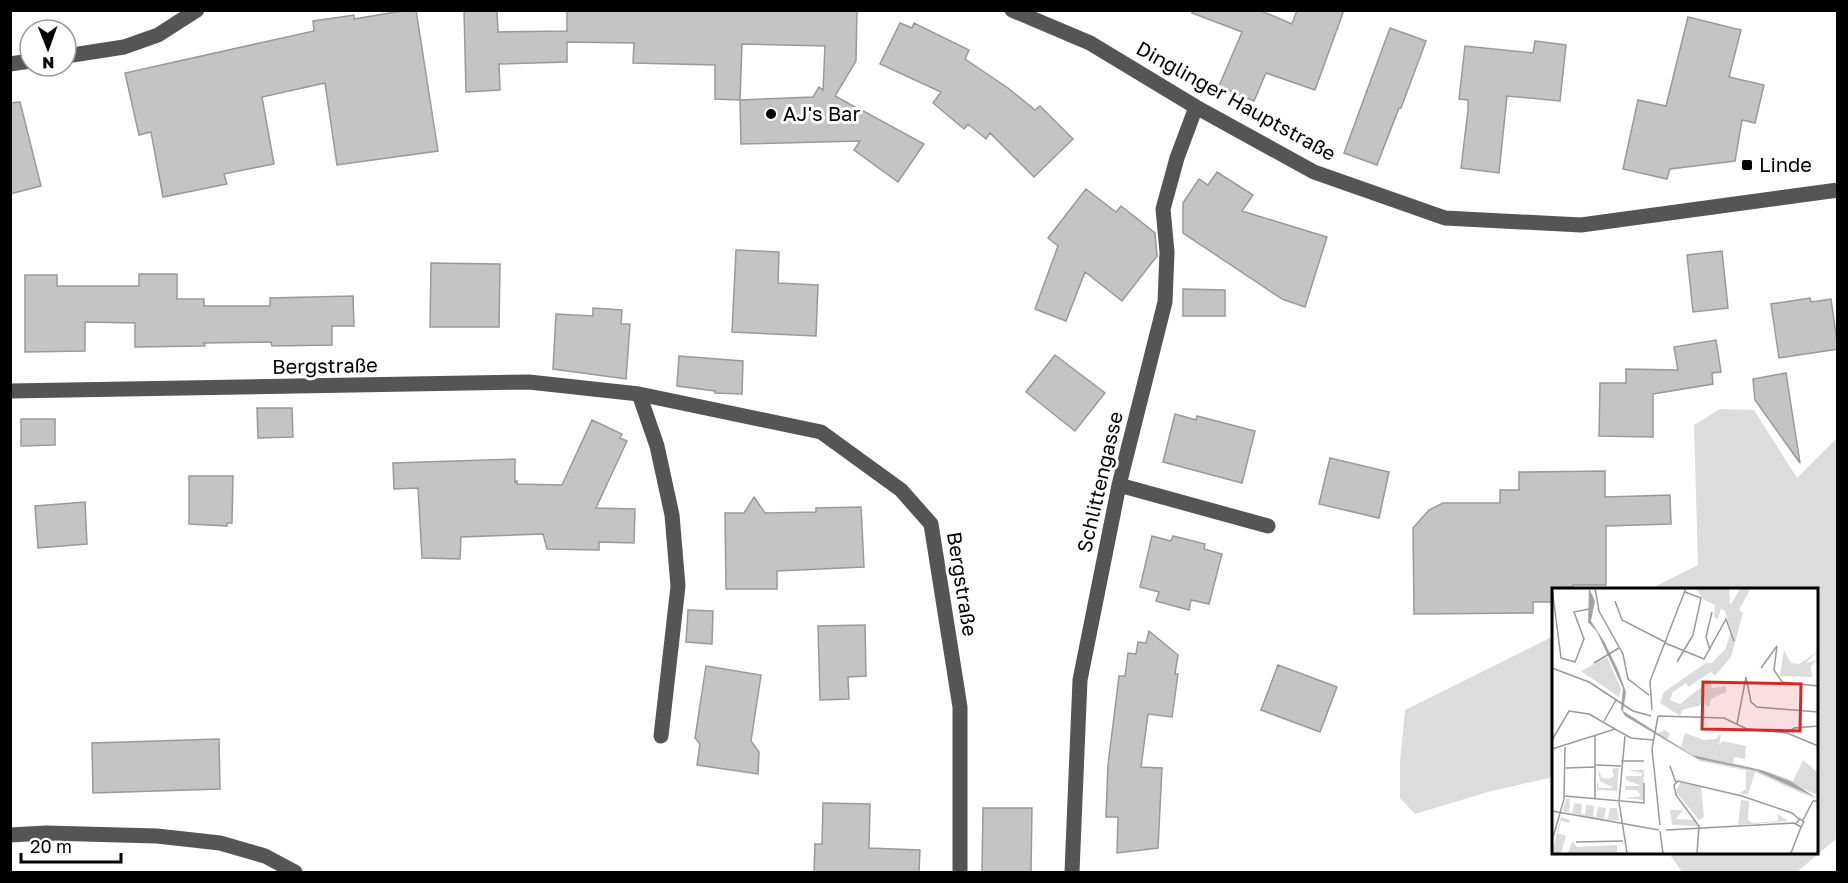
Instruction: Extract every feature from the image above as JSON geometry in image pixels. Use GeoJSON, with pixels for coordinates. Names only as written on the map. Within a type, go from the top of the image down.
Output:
{"type":"FeatureCollection","features":[{"type":"Feature","properties":{"kind":"street"},"geometry":{"type":"LineString","coordinates":[[78,54],[124,47],[158,35],[197,10]]}},
{"type":"Feature","properties":{"kind":"street","name":"Dinglinger Hauptstraße"},"geometry":{"type":"LineString","coordinates":[[1012,10],[1090,43],[1197,107],[1314,172],[1445,218],[1581,225],[1838,190]]}},
{"type":"Feature","properties":{"kind":"street","name":"Schlittengasse"},"geometry":{"type":"LineString","coordinates":[[1072,873],[1080,680],[1119,485],[1165,302],[1167,252],[1163,209],[1177,158],[1197,107]]}},
{"type":"Feature","properties":{"kind":"street","name":"Bergstraße"},"geometry":{"type":"LineString","coordinates":[[10,391],[530,382],[639,394],[820,432],[901,490],[931,524],[960,707],[960,873]]}},
{"type":"Feature","properties":{"kind":"street"},"geometry":{"type":"LineString","coordinates":[[639,394],[657,446],[672,515],[678,586],[661,736]]}},
{"type":"Feature","properties":{"kind":"street"},"geometry":{"type":"LineString","coordinates":[[1119,485],[1268,526]]}},
{"type":"Feature","properties":{"kind":"street"},"geometry":{"type":"LineString","coordinates":[[10,835],[46,833],[146,836],[220,843],[265,856],[295,873]]}},
{"type":"Feature","properties":{"kind":"shaded area"},"geometry":{"type":"Polygon","coordinates":[[[1720,409],[1754,410],[1797,478],[1837,438],[1837,838],[1797,872],[1682,872],[1669,853],[1818,853],[1818,588],[1652,588],[1698,565],[1694,425],[1720,409]]]}},
{"type":"Feature","properties":{"kind":"shaded area"},"geometry":{"type":"Polygon","coordinates":[[[1552,637],[1552,777],[1488,792],[1415,814],[1400,798],[1400,761],[1405,710],[1552,637]]]}},
{"type":"Feature","properties":{"kind":"building"},"geometry":{"type":"Polygon","coordinates":[[[416,10],[438,151],[337,165],[325,83],[262,97],[274,164],[224,174],[227,184],[163,197],[151,132],[139,135],[125,73],[314,31],[313,21],[354,15],[354,19],[416,10]]]}},
{"type":"Feature","properties":{"kind":"building"},"geometry":{"type":"Polygon","coordinates":[[[464,10],[497,10],[498,32],[567,31],[567,10],[857,10],[856,61],[835,96],[855,107],[855,115],[858,108],[924,144],[898,182],[854,150],[860,141],[741,144],[740,100],[715,99],[715,65],[633,63],[634,43],[567,42],[567,62],[499,64],[500,90],[466,92],[464,10]],[[742,44],[740,100],[813,97],[819,87],[823,90],[825,46],[742,44]]]}},
{"type":"Feature","properties":{"kind":"building"},"geometry":{"type":"Polygon","coordinates":[[[1192,10],[1259,10],[1292,24],[1297,10],[1344,10],[1315,90],[1266,73],[1254,101],[1219,86],[1242,32],[1192,13],[1192,10]]]}},
{"type":"Feature","properties":{"kind":"building"},"geometry":{"type":"Polygon","coordinates":[[[1688,17],[1741,30],[1729,77],[1764,85],[1755,123],[1742,120],[1735,161],[1670,169],[1667,179],[1623,169],[1638,100],[1666,106],[1688,17]]]}},
{"type":"Feature","properties":{"kind":"building"},"geometry":{"type":"Polygon","coordinates":[[[900,23],[912,28],[914,23],[969,50],[965,59],[1008,88],[1035,110],[1040,106],[1073,139],[1034,177],[990,133],[986,139],[968,124],[964,129],[933,103],[941,92],[880,64],[900,23]]]}},
{"type":"Feature","properties":{"kind":"building"},"geometry":{"type":"Polygon","coordinates":[[[1390,28],[1426,41],[1377,165],[1344,153],[1390,28]]]}},
{"type":"Feature","properties":{"kind":"building"},"geometry":{"type":"Polygon","coordinates":[[[1535,41],[1566,45],[1560,101],[1507,96],[1499,173],[1461,168],[1468,110],[1468,100],[1459,99],[1465,46],[1533,53],[1535,41]]]}},
{"type":"Feature","properties":{"kind":"building"},"geometry":{"type":"Polygon","coordinates":[[[20,102],[41,186],[10,194],[10,103],[20,102]]]}},
{"type":"Feature","properties":{"kind":"building"},"geometry":{"type":"Polygon","coordinates":[[[1217,172],[1253,195],[1242,211],[1327,237],[1305,307],[1282,299],[1183,233],[1183,203],[1199,179],[1208,185],[1217,172]]]}},
{"type":"Feature","properties":{"kind":"building"},"geometry":{"type":"Polygon","coordinates":[[[1086,189],[1116,212],[1121,206],[1155,233],[1157,256],[1122,301],[1085,272],[1066,321],[1035,309],[1058,246],[1048,238],[1086,189]]]}},
{"type":"Feature","properties":{"kind":"building"},"geometry":{"type":"Polygon","coordinates":[[[736,250],[779,252],[778,283],[818,285],[816,336],[732,332],[736,250]]]}},
{"type":"Feature","properties":{"kind":"building"},"geometry":{"type":"Polygon","coordinates":[[[1722,251],[1728,308],[1693,312],[1687,255],[1722,251]]]}},
{"type":"Feature","properties":{"kind":"building"},"geometry":{"type":"Polygon","coordinates":[[[431,263],[500,264],[499,327],[430,327],[431,263]]]}},
{"type":"Feature","properties":{"kind":"building"},"geometry":{"type":"Polygon","coordinates":[[[139,274],[177,274],[177,299],[204,299],[204,306],[270,306],[270,298],[353,296],[354,326],[332,326],[332,345],[272,346],[271,342],[135,347],[135,323],[85,322],[85,351],[25,352],[25,275],[57,275],[57,286],[139,286],[139,274]]]}},
{"type":"Feature","properties":{"kind":"building"},"geometry":{"type":"Polygon","coordinates":[[[1183,289],[1225,290],[1225,316],[1183,316],[1183,289]]]}},
{"type":"Feature","properties":{"kind":"building"},"geometry":{"type":"Polygon","coordinates":[[[1810,298],[1811,302],[1831,299],[1838,349],[1779,358],[1771,304],[1810,298]]]}},
{"type":"Feature","properties":{"kind":"building"},"geometry":{"type":"Polygon","coordinates":[[[593,308],[622,310],[621,324],[630,324],[626,379],[553,369],[556,314],[593,316],[593,308]]]}},
{"type":"Feature","properties":{"kind":"building"},"geometry":{"type":"Polygon","coordinates":[[[1716,340],[1721,372],[1712,373],[1713,384],[1653,394],[1653,437],[1599,436],[1600,383],[1626,383],[1626,369],[1678,370],[1674,347],[1716,340]]]}},
{"type":"Feature","properties":{"kind":"building"},"geometry":{"type":"Polygon","coordinates":[[[1055,355],[1105,393],[1075,431],[1026,392],[1055,355]]]}},
{"type":"Feature","properties":{"kind":"building"},"geometry":{"type":"Polygon","coordinates":[[[679,356],[743,361],[742,394],[715,393],[715,391],[677,386],[679,356]]]}},
{"type":"Feature","properties":{"kind":"building"},"geometry":{"type":"Polygon","coordinates":[[[1786,373],[1800,463],[1755,400],[1753,379],[1786,373]]]}},
{"type":"Feature","properties":{"kind":"building"},"geometry":{"type":"Polygon","coordinates":[[[257,408],[292,408],[293,437],[258,438],[257,408]]]}},
{"type":"Feature","properties":{"kind":"building"},"geometry":{"type":"Polygon","coordinates":[[[1175,414],[1196,420],[1197,416],[1255,431],[1242,483],[1163,462],[1175,414]]]}},
{"type":"Feature","properties":{"kind":"building"},"geometry":{"type":"Polygon","coordinates":[[[21,419],[55,419],[55,445],[21,446],[21,419]]]}},
{"type":"Feature","properties":{"kind":"building"},"geometry":{"type":"Polygon","coordinates":[[[592,420],[622,434],[620,438],[627,441],[596,508],[635,509],[634,543],[599,542],[599,550],[547,549],[543,534],[461,537],[460,559],[422,558],[418,488],[394,489],[393,463],[515,459],[515,482],[517,481],[517,484],[562,485],[592,420]]]}},
{"type":"Feature","properties":{"kind":"building"},"geometry":{"type":"Polygon","coordinates":[[[1330,458],[1389,472],[1379,518],[1319,504],[1330,458]]]}},
{"type":"Feature","properties":{"kind":"building"},"geometry":{"type":"Polygon","coordinates":[[[1605,471],[1605,497],[1670,495],[1671,524],[1606,526],[1606,585],[1573,585],[1573,588],[1552,588],[1552,602],[1533,602],[1533,613],[1414,614],[1413,528],[1429,510],[1443,503],[1500,503],[1500,490],[1519,490],[1519,472],[1605,471]]]}},
{"type":"Feature","properties":{"kind":"building"},"geometry":{"type":"Polygon","coordinates":[[[189,476],[233,476],[232,523],[227,523],[227,526],[189,524],[189,476]]]}},
{"type":"Feature","properties":{"kind":"building"},"geometry":{"type":"Polygon","coordinates":[[[754,497],[765,513],[816,512],[816,508],[861,507],[864,567],[777,571],[777,589],[726,589],[725,513],[744,513],[754,497]]]}},
{"type":"Feature","properties":{"kind":"building"},"geometry":{"type":"Polygon","coordinates":[[[85,502],[87,544],[38,548],[35,506],[85,502]]]}},
{"type":"Feature","properties":{"kind":"building"},"geometry":{"type":"Polygon","coordinates":[[[1152,536],[1171,541],[1173,536],[1205,544],[1204,549],[1222,554],[1209,604],[1191,600],[1189,610],[1156,601],[1159,592],[1140,587],[1152,536]]]}},
{"type":"Feature","properties":{"kind":"building"},"geometry":{"type":"Polygon","coordinates":[[[688,610],[713,611],[712,644],[686,642],[688,610]]]}},
{"type":"Feature","properties":{"kind":"building"},"geometry":{"type":"Polygon","coordinates":[[[865,625],[866,676],[848,677],[849,699],[820,700],[818,626],[865,625]]]}},
{"type":"Feature","properties":{"kind":"building"},"geometry":{"type":"Polygon","coordinates":[[[1149,631],[1178,655],[1175,674],[1178,674],[1172,717],[1148,714],[1141,767],[1162,768],[1158,848],[1117,853],[1118,817],[1106,817],[1108,765],[1119,676],[1125,676],[1128,653],[1136,654],[1138,642],[1146,643],[1149,631]]]}},
{"type":"Feature","properties":{"kind":"building"},"geometry":{"type":"Polygon","coordinates":[[[1278,665],[1337,687],[1320,732],[1261,710],[1278,665]]]}},
{"type":"Feature","properties":{"kind":"building"},"geometry":{"type":"Polygon","coordinates":[[[706,666],[761,675],[751,741],[759,752],[758,774],[697,765],[700,744],[695,738],[706,666]]]}},
{"type":"Feature","properties":{"kind":"building"},"geometry":{"type":"Polygon","coordinates":[[[219,739],[220,789],[93,793],[92,743],[219,739]]]}},
{"type":"Feature","properties":{"kind":"building"},"geometry":{"type":"Polygon","coordinates":[[[823,803],[870,804],[869,848],[920,850],[919,873],[814,873],[815,844],[822,844],[823,803]]]}},
{"type":"Feature","properties":{"kind":"building"},"geometry":{"type":"Polygon","coordinates":[[[983,808],[1032,808],[1031,873],[982,873],[983,808]]]}},
{"type":"Feature","properties":{"kind":"place","name":"AJ's Bar"},"geometry":{"type":"Point","coordinates":[771,114]}},
{"type":"Feature","properties":{"kind":"place","name":"Linde"},"geometry":{"type":"Point","coordinates":[1747,165]}}]}
